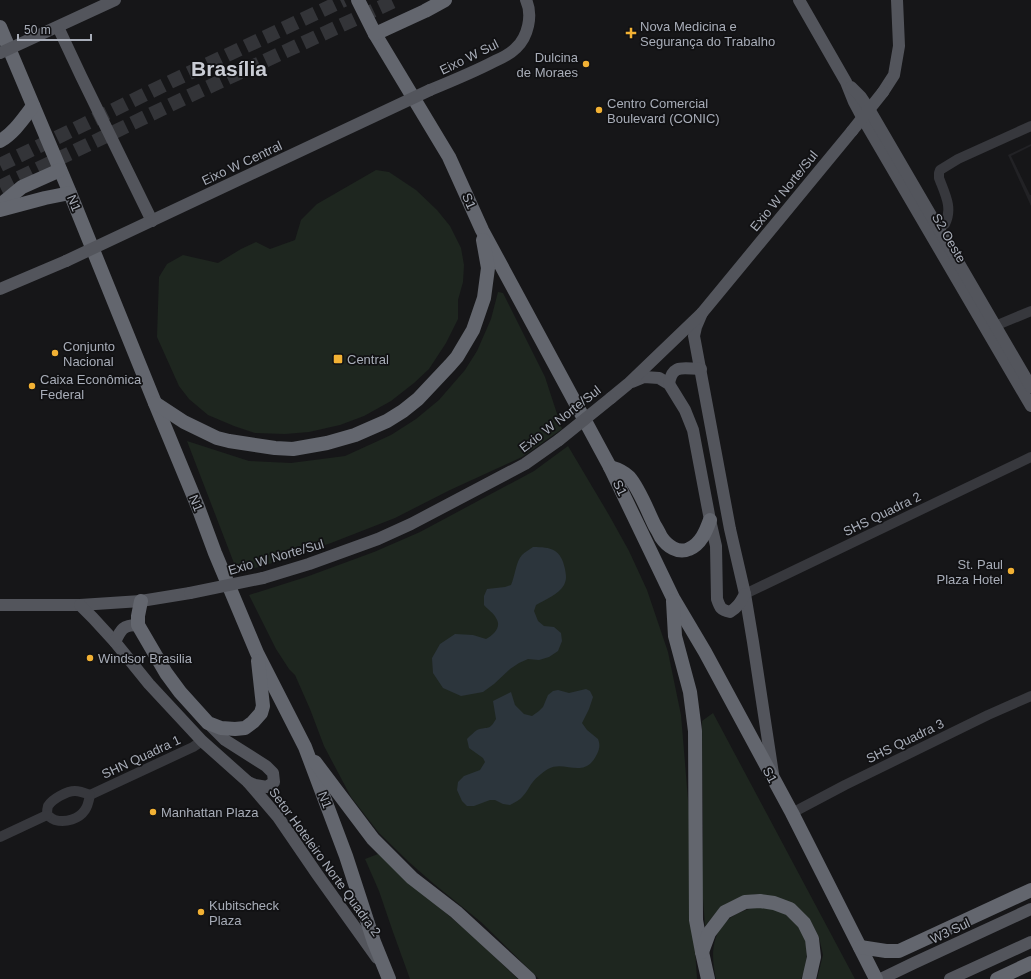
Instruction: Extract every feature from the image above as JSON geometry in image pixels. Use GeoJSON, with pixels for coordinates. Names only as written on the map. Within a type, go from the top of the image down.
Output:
{"type":"FeatureCollection","features":[{"type":"Feature","properties":{"kind":"highway","name":"S1"},"geometry":{"type":"LineString","coordinates":[[358,0],[375,34],[449,157],[482,230],[610,467],[672,598],[705,652],[792,813],[873,973]]}},
{"type":"Feature","properties":{"kind":"highway"},"geometry":{"type":"LineString","coordinates":[[375,34],[445,0]]}},
{"type":"Feature","properties":{"kind":"highway","name":"N1"},"geometry":{"type":"LineString","coordinates":[[0,27],[70,193],[198,507],[215,553],[257,652],[304,747],[346,856],[374,942],[388,975]]}},
{"type":"Feature","properties":{"kind":"highway"},"geometry":{"type":"LineString","coordinates":[[0,141],[13,132],[33,106]]}},
{"type":"Feature","properties":{"kind":"highway"},"geometry":{"type":"LineString","coordinates":[[0,205],[22,187],[60,170]]}},
{"type":"Feature","properties":{"kind":"highway"},"geometry":{"type":"LineString","coordinates":[[0,210],[70,193]]}},
{"type":"Feature","properties":{"kind":"highway"},"geometry":{"type":"LineString","coordinates":[[155,403],[184,422],[217,438],[275,448],[293,449],[327,443],[355,435],[387,421],[418,399],[446,370],[457,356],[473,330],[484,298],[488,268],[482,230]]}},
{"type":"Feature","properties":{"kind":"highway"},"geometry":{"type":"LineString","coordinates":[[610,467],[619,470],[628,476],[635,485],[661,537],[676,550],[686,551],[693,548],[700,540],[710,520]]}},
{"type":"Feature","properties":{"kind":"highway"},"geometry":{"type":"LineString","coordinates":[[672,598],[675,636],[690,692],[695,732],[696,920],[708,979]]}},
{"type":"Feature","properties":{"kind":"highway"},"geometry":{"type":"LineString","coordinates":[[141,601],[138,625],[166,673],[180,692],[208,723],[221,728],[245,728],[261,713],[263,706],[257,652]]}},
{"type":"Feature","properties":{"kind":"highway"},"geometry":{"type":"LineString","coordinates":[[304,747],[373,840],[412,878],[456,912],[528,979]]}},
{"type":"Feature","properties":{"kind":"highway"},"geometry":{"type":"LineString","coordinates":[[860,947],[886,951],[899,951],[1031,890]]}},
{"type":"Feature","properties":{"kind":"highway"},"geometry":{"type":"LineString","coordinates":[[702,952],[709,933],[725,912],[745,902],[760,901],[774,903],[790,909],[804,923],[812,939],[814,957],[809,979]]}},
{"type":"Feature","properties":{"kind":"highway"},"geometry":{"type":"LineString","coordinates":[[997,979],[1031,963]]}},
{"type":"Feature","properties":{"kind":"main road"},"geometry":{"type":"LineString","coordinates":[[0,53],[115,0]]}},
{"type":"Feature","properties":{"kind":"main road","name":"S2 Oeste"},"geometry":{"type":"LineString","coordinates":[[799,0],[846,82],[862,117],[1031,406]]}},
{"type":"Feature","properties":{"kind":"main road","name":"Exio W Norte/Sul"},"geometry":{"type":"LineString","coordinates":[[0,606],[80,605],[141,601],[190,593],[263,578],[309,564],[365,544],[411,524],[525,464],[559,440],[628,384],[702,312],[852,131],[883,92],[894,75],[899,46],[898,0]]}},
{"type":"Feature","properties":{"kind":"main road","name":"Eixo W Sul"},"geometry":{"type":"LineString","coordinates":[[430,90],[476,72],[506,56],[516,48],[524,37],[527,27],[530,14],[527,2]]}},
{"type":"Feature","properties":{"kind":"main road"},"geometry":{"type":"LineString","coordinates":[[58,27],[86,88],[152,221]]}},
{"type":"Feature","properties":{"kind":"main road","name":"S2 Oeste"},"geometry":{"type":"LineString","coordinates":[[846,82],[861,97],[869,109],[995,326],[1027,370],[1031,387]]}},
{"type":"Feature","properties":{"kind":"main road","name":"Eixo W Central"},"geometry":{"type":"LineString","coordinates":[[0,289],[66,261],[430,90]]}},
{"type":"Feature","properties":{"kind":"main road"},"geometry":{"type":"LineString","coordinates":[[702,312],[694,336],[730,529],[745,594],[775,784]]}},
{"type":"Feature","properties":{"kind":"main road"},"geometry":{"type":"LineString","coordinates":[[669,384],[670,376],[678,369],[684,368],[701,370]]}},
{"type":"Feature","properties":{"kind":"main road"},"geometry":{"type":"LineString","coordinates":[[628,384],[644,377],[659,378],[669,384],[685,410],[693,430],[716,546],[717,599],[720,607],[724,611],[730,612],[736,609],[745,594]]}},
{"type":"Feature","properties":{"kind":"main road","name":"Setor Hoteleiro Norte Quadra 2"},"geometry":{"type":"LineString","coordinates":[[80,605],[94,618],[149,684],[202,741],[248,782],[278,817],[388,975]]}},
{"type":"Feature","properties":{"kind":"main road"},"geometry":{"type":"LineString","coordinates":[[115,642],[119,632],[124,627],[138,625]]}},
{"type":"Feature","properties":{"kind":"main road"},"geometry":{"type":"LineString","coordinates":[[208,723],[225,740],[266,766],[273,773],[274,782],[267,787],[248,782]]}},
{"type":"Feature","properties":{"kind":"main road","name":"W3 Sul"},"geometry":{"type":"LineString","coordinates":[[881,979],[1031,909]]}},
{"type":"Feature","properties":{"kind":"main road"},"geometry":{"type":"LineString","coordinates":[[950,979],[1031,942]]}},
{"type":"Feature","properties":{"kind":"street"},"geometry":{"type":"LineString","coordinates":[[937,228],[945,224],[948,218],[949,207],[939,178],[940,170],[958,159],[1031,126]]}},
{"type":"Feature","properties":{"kind":"street"},"geometry":{"type":"LineString","coordinates":[[995,326],[1031,311]]}},
{"type":"Feature","properties":{"kind":"street","name":"SHS Quadra 2"},"geometry":{"type":"LineString","coordinates":[[745,594],[1031,457]]}},
{"type":"Feature","properties":{"kind":"street","name":"SHS Quadra 3"},"geometry":{"type":"LineString","coordinates":[[792,813],[844,785],[988,715],[1031,696]]}},
{"type":"Feature","properties":{"kind":"street","name":"SHN Quadra 1"},"geometry":{"type":"LineString","coordinates":[[90,795],[202,741]]}},
{"type":"Feature","properties":{"kind":"street"},"geometry":{"type":"LineString","coordinates":[[74,790],[90,795],[89,803],[85,810],[76,818],[64,821],[54,820],[47,816],[48,807],[51,802],[63,793],[74,790]]}},
{"type":"Feature","properties":{"kind":"street"},"geometry":{"type":"LineString","coordinates":[[0,837],[47,816]]}},
{"type":"Feature","properties":{"kind":"shaded area"},"geometry":{"type":"Polygon","coordinates":[[[1031,144],[1031,146],[1011,156],[1031,195],[1031,206],[1008,155],[1031,144]]]}},
{"type":"Feature","properties":{"kind":"shaded area"},"geometry":{"type":"Polygon","coordinates":[[[376,170],[389,172],[416,190],[437,210],[450,226],[461,248],[464,265],[463,282],[458,300],[458,319],[446,343],[429,369],[391,401],[364,416],[340,425],[309,432],[285,434],[255,433],[208,415],[189,399],[179,386],[157,337],[159,277],[167,264],[183,255],[218,263],[256,242],[270,249],[295,240],[301,220],[317,204],[376,170]]]}},
{"type":"Feature","properties":{"kind":"shaded area"},"geometry":{"type":"Polygon","coordinates":[[[498,292],[503,293],[545,377],[562,429],[522,457],[450,490],[395,518],[331,543],[260,567],[237,571],[187,441],[249,461],[291,463],[345,456],[391,435],[416,419],[439,400],[465,370],[477,351],[491,319],[498,292]]]}},
{"type":"Feature","properties":{"kind":"shaded area"},"geometry":{"type":"Polygon","coordinates":[[[568,446],[629,551],[647,590],[668,652],[681,715],[689,812],[692,904],[697,979],[539,979],[481,922],[434,884],[379,833],[351,797],[324,746],[295,675],[289,669],[276,649],[249,595],[306,577],[374,552],[420,532],[534,471],[568,446]]]}},
{"type":"Feature","properties":{"kind":"shaded area"},"geometry":{"type":"Polygon","coordinates":[[[533,547],[554,550],[561,557],[565,569],[566,579],[562,588],[552,596],[536,605],[534,611],[538,621],[544,626],[554,627],[561,633],[562,641],[558,651],[549,657],[539,660],[528,659],[519,663],[483,692],[461,696],[443,688],[433,673],[432,658],[440,644],[455,634],[473,635],[486,639],[494,633],[498,628],[498,621],[494,614],[484,605],[484,596],[487,589],[511,585],[520,558],[533,547]]]}},
{"type":"Feature","properties":{"kind":"shaded area"},"geometry":{"type":"Polygon","coordinates":[[[586,689],[590,691],[593,697],[582,723],[587,730],[598,739],[599,744],[598,752],[592,762],[580,768],[561,766],[548,769],[534,781],[522,797],[510,805],[503,804],[495,800],[490,800],[474,806],[467,806],[462,801],[457,790],[458,782],[464,776],[480,770],[485,762],[483,758],[469,748],[467,739],[477,730],[488,728],[494,723],[496,719],[493,701],[511,692],[515,705],[524,714],[532,716],[543,707],[548,695],[553,691],[558,690],[569,693],[586,689]]]}},
{"type":"Feature","properties":{"kind":"shaded area"},"geometry":{"type":"Polygon","coordinates":[[[713,713],[855,979],[817,979],[823,955],[819,937],[811,922],[773,897],[756,894],[734,900],[720,908],[705,926],[702,885],[702,721],[713,713]]]}},
{"type":"Feature","properties":{"kind":"shaded area"},"geometry":{"type":"Polygon","coordinates":[[[378,854],[477,940],[518,979],[410,979],[379,891],[365,859],[378,854]]]}},
{"type":"Feature","properties":{"kind":"shaded area"},"geometry":{"type":"Polygon","coordinates":[[[762,907],[778,909],[793,919],[806,936],[807,951],[805,970],[801,979],[716,979],[713,957],[716,937],[720,929],[726,921],[735,915],[748,909],[762,907]]]}},
{"type":"Feature","properties":{"kind":"tunnel"},"geometry":{"type":"LineString","coordinates":[[0,165],[170,82],[344,0]]}},
{"type":"Feature","properties":{"kind":"tunnel"},"geometry":{"type":"LineString","coordinates":[[0,187],[189,96],[396,0]]}},
{"type":"Feature","properties":{"kind":"place","name":"Nova Medicina e Segurança do Trabalho"},"geometry":{"type":"Point","coordinates":[631,33]}},
{"type":"Feature","properties":{"kind":"place","name":"Dulcina de Moraes"},"geometry":{"type":"Point","coordinates":[586,64]}},
{"type":"Feature","properties":{"kind":"place","name":"Centro Comercial Boulevard (CONIC)"},"geometry":{"type":"Point","coordinates":[599,110]}},
{"type":"Feature","properties":{"kind":"place","name":"Conjunto Nacional"},"geometry":{"type":"Point","coordinates":[55,353]}},
{"type":"Feature","properties":{"kind":"place","name":"Central"},"geometry":{"type":"Point","coordinates":[338,359]}},
{"type":"Feature","properties":{"kind":"place","name":"Caixa Econômica Federal"},"geometry":{"type":"Point","coordinates":[32,386]}},
{"type":"Feature","properties":{"kind":"place","name":"St. Paul Plaza Hotel"},"geometry":{"type":"Point","coordinates":[1011,571]}},
{"type":"Feature","properties":{"kind":"place","name":"Windsor Brasilia"},"geometry":{"type":"Point","coordinates":[90,658]}},
{"type":"Feature","properties":{"kind":"place","name":"Manhattan Plaza"},"geometry":{"type":"Point","coordinates":[153,812]}},
{"type":"Feature","properties":{"kind":"place","name":"Kubitscheck Plaza"},"geometry":{"type":"Point","coordinates":[201,912]}},
{"type":"Feature","properties":{"kind":"district","name":"Brasília"},"geometry":{"type":"Point","coordinates":[229,68]}}]}
